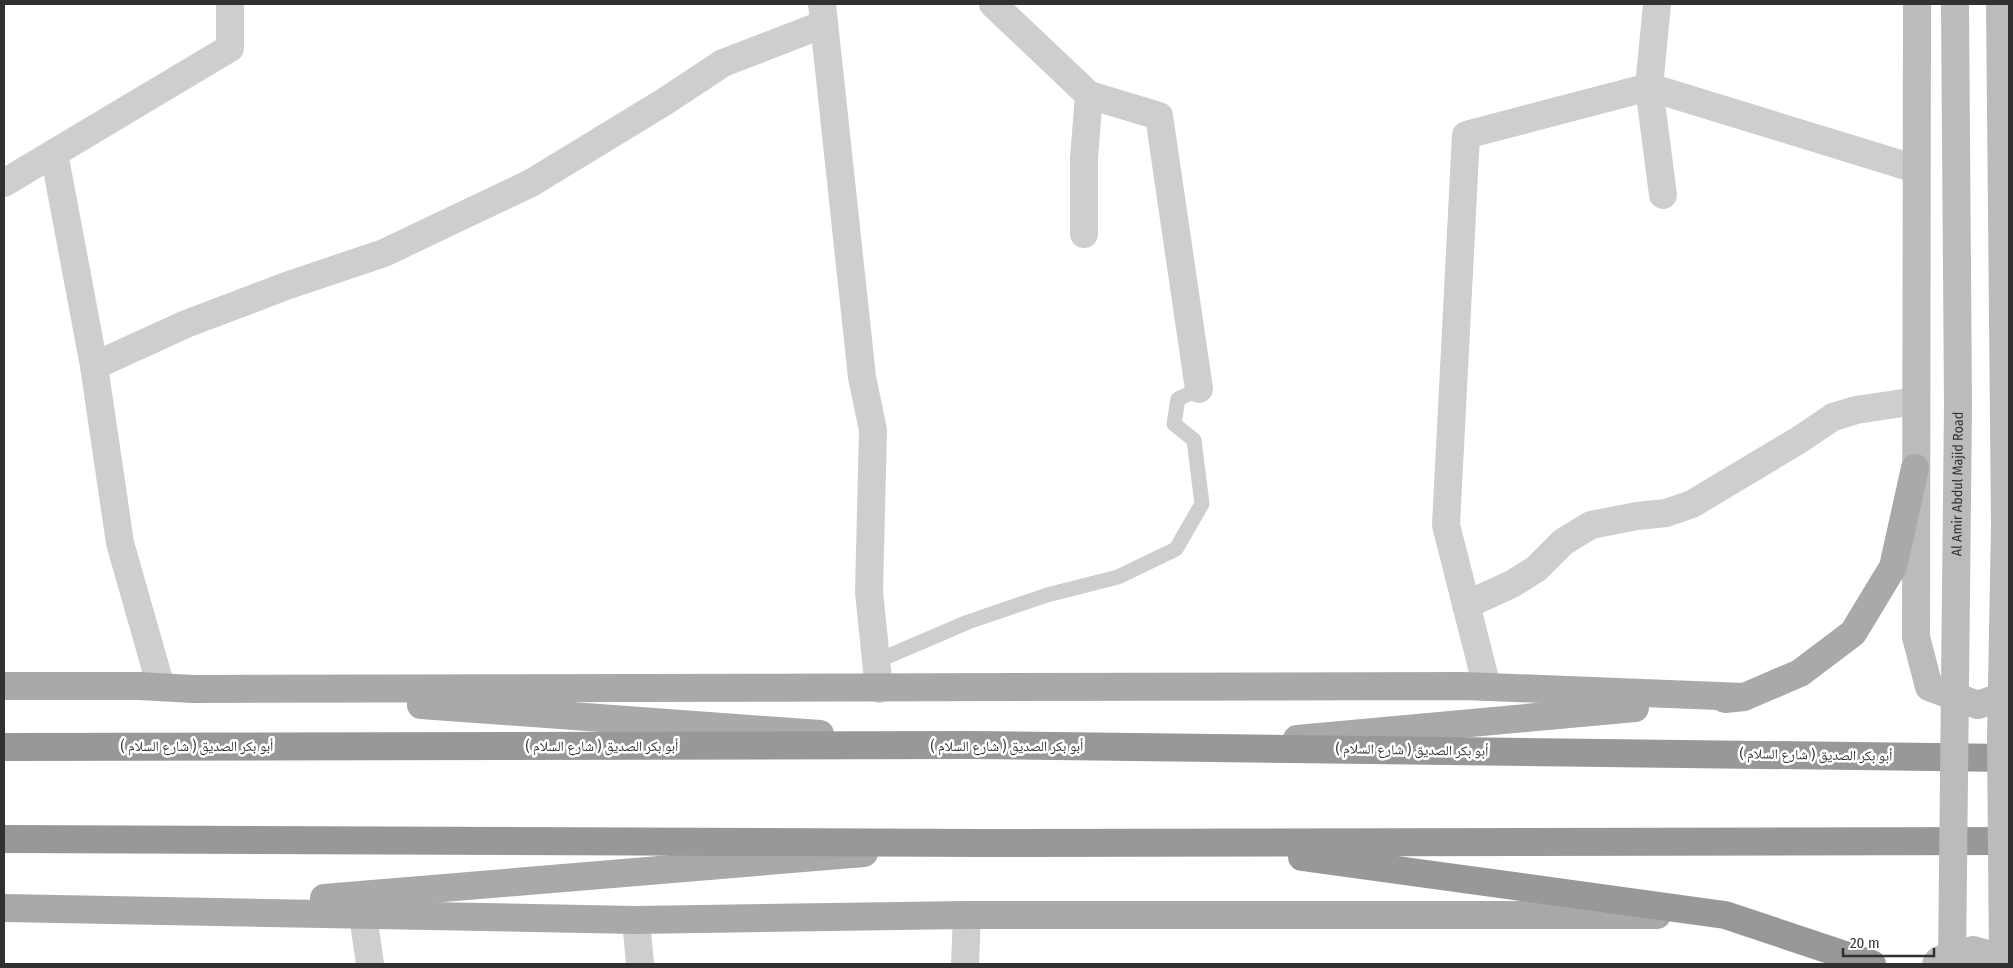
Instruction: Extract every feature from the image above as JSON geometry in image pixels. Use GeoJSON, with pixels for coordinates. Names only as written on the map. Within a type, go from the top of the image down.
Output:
{"type":"FeatureCollection","features":[{"type":"Feature","properties":{"kind":"highway","name":"( شارع السلام ) أبو بكر الصديق"},"geometry":{"type":"LineString","coordinates":[[4,747],[971,745],[2009,758]]}},
{"type":"Feature","properties":{"kind":"highway"},"geometry":{"type":"LineString","coordinates":[[4,839],[979,843],[2009,841]]}},
{"type":"Feature","properties":{"kind":"highway"},"geometry":{"type":"LineString","coordinates":[[1201,843],[1725,914],[1872,964]]}},
{"type":"Feature","properties":{"kind":"main road"},"geometry":{"type":"LineString","coordinates":[[1917,4],[1916,637],[1929,687],[1978,706],[2009,694]]}},
{"type":"Feature","properties":{"kind":"main road","name":"Al Amir Abdul Majid Road"},"geometry":{"type":"LineString","coordinates":[[1952,964],[1958,433],[1954,4]]}},
{"type":"Feature","properties":{"kind":"main road"},"geometry":{"type":"LineString","coordinates":[[2000,4],[2005,526],[2001,738],[2003,964]]}},
{"type":"Feature","properties":{"kind":"main road"},"geometry":{"type":"LineString","coordinates":[[1204,748],[1744,697],[1800,673],[1854,633],[1893,567],[1915,468]]}},
{"type":"Feature","properties":{"kind":"main road"},"geometry":{"type":"LineString","coordinates":[[4,686],[194,689],[971,745]]}},
{"type":"Feature","properties":{"kind":"main road"},"geometry":{"type":"LineString","coordinates":[[194,689],[1487,687],[1744,697]]}},
{"type":"Feature","properties":{"kind":"main road"},"geometry":{"type":"LineString","coordinates":[[173,911],[979,843]]}},
{"type":"Feature","properties":{"kind":"main road"},"geometry":{"type":"LineString","coordinates":[[4,908],[636,920],[967,915],[1725,914]]}},
{"type":"Feature","properties":{"kind":"main road"},"geometry":{"type":"LineString","coordinates":[[1936,964],[1939,960],[1973,950],[2009,960]]}},
{"type":"Feature","properties":{"kind":"street"},"geometry":{"type":"LineString","coordinates":[[4,183],[230,48],[230,4]]}},
{"type":"Feature","properties":{"kind":"street"},"geometry":{"type":"LineString","coordinates":[[993,4],[1089,94],[1159,116],[1199,389]]}},
{"type":"Feature","properties":{"kind":"street"},"geometry":{"type":"LineString","coordinates":[[1657,4],[1649,88],[1663,195]]}},
{"type":"Feature","properties":{"kind":"street"},"geometry":{"type":"LineString","coordinates":[[94,366],[186,324],[393,248],[531,183],[664,102],[723,63],[823,14],[862,377],[873,430],[869,592],[879,689]]}},
{"type":"Feature","properties":{"kind":"street"},"geometry":{"type":"LineString","coordinates":[[1487,687],[1446,525],[1466,135],[1649,88],[1916,169]]}},
{"type":"Feature","properties":{"kind":"street"},"geometry":{"type":"LineString","coordinates":[[1084,234],[1084,158],[1089,94]]}},
{"type":"Feature","properties":{"kind":"street"},"geometry":{"type":"LineString","coordinates":[[54,153],[94,366],[120,543],[161,687]]}},
{"type":"Feature","properties":{"kind":"street"},"geometry":{"type":"LineString","coordinates":[[1466,605],[1512,584],[1536,569],[1563,542],[1591,525],[1612,520],[1666,513],[1692,504],[1799,440],[1833,417],[1856,410],[1916,401]]}},
{"type":"Feature","properties":{"kind":"street"},"geometry":{"type":"LineString","coordinates":[[363,914],[370,964]]}},
{"type":"Feature","properties":{"kind":"street"},"geometry":{"type":"LineString","coordinates":[[965,964],[967,915]]}},
{"type":"Feature","properties":{"kind":"street"},"geometry":{"type":"LineString","coordinates":[[636,920],[640,964]]}},
{"type":"Feature","properties":{"kind":"lane"},"geometry":{"type":"LineString","coordinates":[[876,661],[968,622],[1048,595],[1118,577],[1176,550],[1202,504],[1194,440],[1174,424],[1178,400],[1199,389]]}}]}
